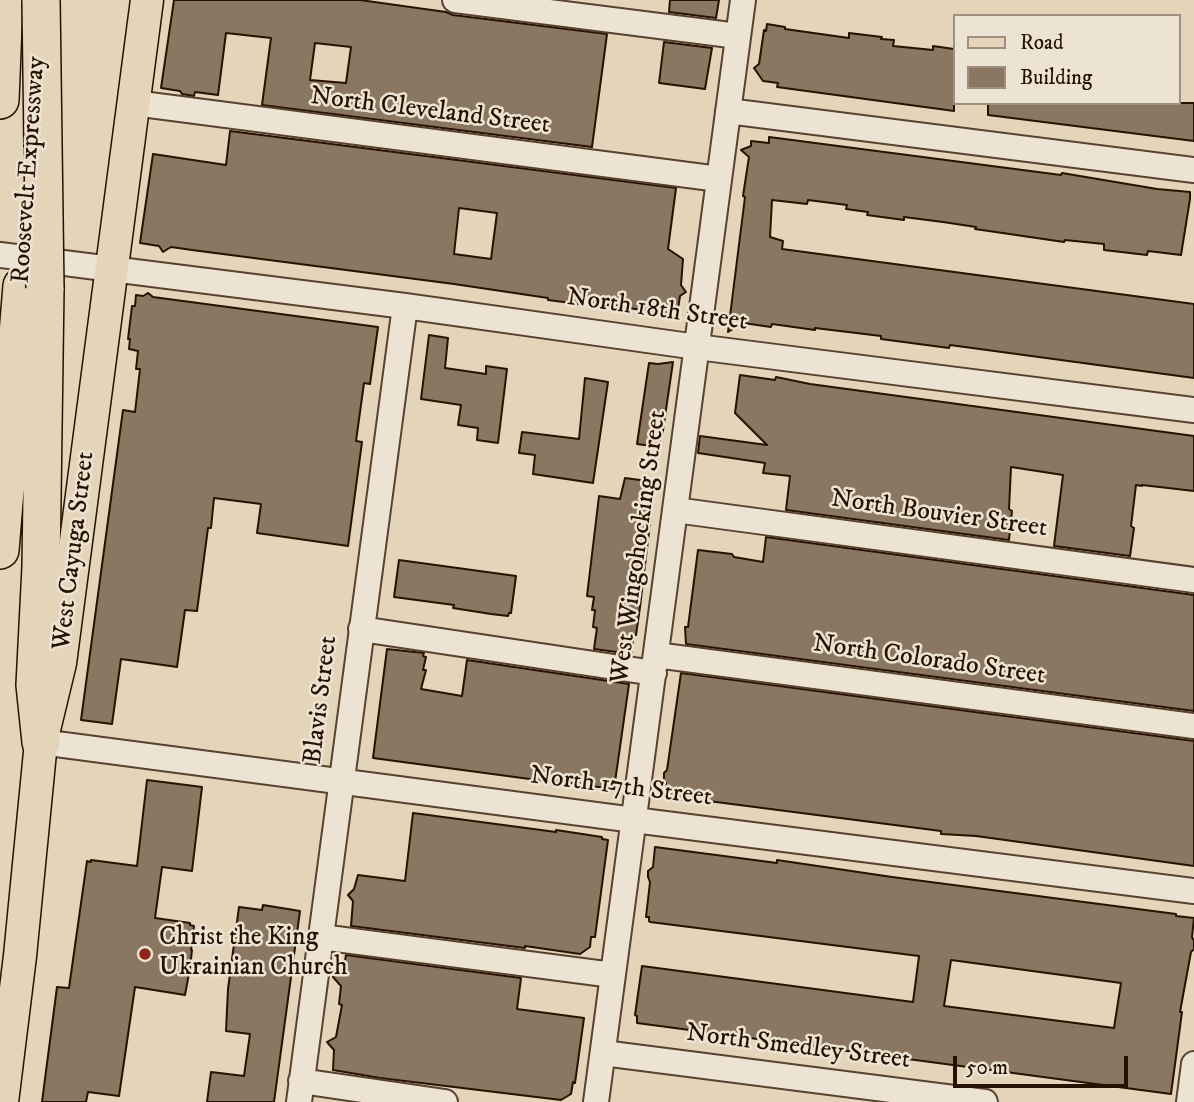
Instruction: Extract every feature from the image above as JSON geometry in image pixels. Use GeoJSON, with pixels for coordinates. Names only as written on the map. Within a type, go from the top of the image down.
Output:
{"type":"FeatureCollection","features":[{"type":"Feature","properties":{"kind":"highway","name":"Roosevelt Expressway"},"geometry":{"type":"LineString","coordinates":[[0,100],[4,0]]}},
{"type":"Feature","properties":{"kind":"highway","name":"Roosevelt Expressway"},"geometry":{"type":"LineString","coordinates":[[0,550],[34,287],[34,131],[41,0]]}},
{"type":"Feature","properties":{"kind":"highway"},"geometry":{"type":"LineString","coordinates":[[34,287],[41,566],[35,685],[41,742]]}},
{"type":"Feature","properties":{"kind":"main road","name":"West Cayuga Street"},"geometry":{"type":"LineString","coordinates":[[2,1102],[20,957],[41,742],[60,663],[147,0]]}},
{"type":"Feature","properties":{"kind":"street"},"geometry":{"type":"LineString","coordinates":[[455,0],[738,36]]}},
{"type":"Feature","properties":{"kind":"street","name":"West Wingohocking Street"},"geometry":{"type":"LineString","coordinates":[[596,1102],[743,0]]}},
{"type":"Feature","properties":{"kind":"street","name":"North Cleveland Street"},"geometry":{"type":"LineString","coordinates":[[134,103],[719,180]]}},
{"type":"Feature","properties":{"kind":"street"},"geometry":{"type":"LineString","coordinates":[[728,110],[1194,170]]}},
{"type":"Feature","properties":{"kind":"street","name":"North 18th Street"},"geometry":{"type":"LineString","coordinates":[[0,255],[1194,410]]}},
{"type":"Feature","properties":{"kind":"street","name":"Blavis Street"},"geometry":{"type":"LineString","coordinates":[[300,1092],[405,306]]}},
{"type":"Feature","properties":{"kind":"street","name":"North Bouvier Street"},"geometry":{"type":"LineString","coordinates":[[675,510],[1194,580]]}},
{"type":"Feature","properties":{"kind":"street","name":"North Colorado Street"},"geometry":{"type":"LineString","coordinates":[[361,629],[1194,726]]}},
{"type":"Feature","properties":{"kind":"street","name":"North 17th Street"},"geometry":{"type":"LineString","coordinates":[[41,742],[1194,891]]}},
{"type":"Feature","properties":{"kind":"street"},"geometry":{"type":"LineString","coordinates":[[321,937],[613,975]]}},
{"type":"Feature","properties":{"kind":"street","name":"North Smedley Street"},"geometry":{"type":"LineString","coordinates":[[603,1053],[985,1102]]}},
{"type":"Feature","properties":{"kind":"street"},"geometry":{"type":"LineString","coordinates":[[1189,1102],[1194,1064]]}},
{"type":"Feature","properties":{"kind":"street"},"geometry":{"type":"LineString","coordinates":[[300,1092],[445,1102]]}},
{"type":"Feature","properties":{"kind":"building"},"geometry":{"type":"Polygon","coordinates":[[[174,0],[360,0],[453,15],[607,34],[592,147],[262,105],[271,38],[226,33],[218,95],[195,92],[194,96],[161,88],[174,0]],[[315,43],[310,80],[346,83],[351,47],[315,43]]]}},
{"type":"Feature","properties":{"kind":"building"},"geometry":{"type":"Polygon","coordinates":[[[670,0],[719,0],[716,18],[669,12],[670,0]]]}},
{"type":"Feature","properties":{"kind":"building"},"geometry":{"type":"Polygon","coordinates":[[[767,24],[849,38],[849,33],[882,37],[881,39],[894,40],[893,46],[953,49],[954,111],[777,87],[778,83],[763,81],[754,68],[759,64],[764,30],[766,31],[767,24]]]}},
{"type":"Feature","properties":{"kind":"building"},"geometry":{"type":"Polygon","coordinates":[[[664,42],[712,48],[705,89],[659,83],[664,42]]]}},
{"type":"Feature","properties":{"kind":"building"},"geometry":{"type":"Polygon","coordinates":[[[1194,103],[1194,141],[988,115],[988,105],[1194,103]]]}},
{"type":"Feature","properties":{"kind":"building"},"geometry":{"type":"Polygon","coordinates":[[[230,131],[676,188],[668,249],[683,259],[681,285],[686,292],[680,296],[677,315],[580,301],[579,304],[548,300],[454,284],[171,247],[163,252],[159,246],[140,243],[153,154],[226,165],[230,131]],[[459,208],[454,254],[491,259],[497,213],[459,208]]]}},
{"type":"Feature","properties":{"kind":"building"},"geometry":{"type":"Polygon","coordinates":[[[769,137],[1061,175],[1062,173],[1190,192],[1181,255],[1148,251],[1147,255],[1104,250],[1104,244],[1064,242],[943,222],[867,215],[868,212],[846,209],[847,205],[808,200],[807,204],[772,200],[770,237],[783,241],[782,249],[1194,304],[1194,378],[950,345],[949,348],[815,328],[743,323],[728,332],[749,157],[741,150],[751,146],[751,141],[769,143],[769,137]]]}},
{"type":"Feature","properties":{"kind":"building"},"geometry":{"type":"Polygon","coordinates":[[[148,293],[153,297],[378,327],[370,384],[364,383],[356,441],[362,442],[348,546],[257,533],[261,504],[214,498],[197,611],[185,610],[177,667],[121,659],[112,724],[81,720],[123,410],[135,412],[140,369],[136,369],[138,351],[129,349],[132,306],[135,306],[136,295],[143,296],[148,293]]]}},
{"type":"Feature","properties":{"kind":"building"},"geometry":{"type":"Polygon","coordinates":[[[429,335],[448,338],[445,368],[486,374],[486,366],[507,369],[498,443],[477,440],[478,428],[458,425],[461,405],[421,399],[429,335]]]}},
{"type":"Feature","properties":{"kind":"building"},"geometry":{"type":"Polygon","coordinates":[[[673,362],[659,447],[637,444],[649,363],[673,362]]]}},
{"type":"Feature","properties":{"kind":"building"},"geometry":{"type":"Polygon","coordinates":[[[740,375],[775,380],[776,377],[810,384],[1194,436],[1194,491],[1136,485],[1130,556],[1054,546],[1063,475],[1011,467],[1009,509],[1012,511],[1009,540],[786,510],[790,476],[763,473],[765,463],[698,453],[700,436],[767,445],[735,413],[740,375]]]}},
{"type":"Feature","properties":{"kind":"building"},"geometry":{"type":"Polygon","coordinates":[[[585,378],[608,382],[593,483],[533,474],[535,455],[519,453],[522,432],[579,439],[585,378]]]}},
{"type":"Feature","properties":{"kind":"building"},"geometry":{"type":"Polygon","coordinates":[[[625,478],[655,482],[640,607],[631,654],[594,649],[597,628],[593,627],[594,597],[587,596],[599,496],[620,499],[625,478]]]}},
{"type":"Feature","properties":{"kind":"building"},"geometry":{"type":"Polygon","coordinates":[[[766,537],[1194,595],[1194,711],[686,644],[685,627],[688,627],[698,550],[732,554],[734,557],[763,562],[766,537]]]}},
{"type":"Feature","properties":{"kind":"building"},"geometry":{"type":"Polygon","coordinates":[[[399,560],[516,576],[511,613],[508,616],[491,614],[453,608],[454,605],[394,597],[399,560]]]}},
{"type":"Feature","properties":{"kind":"building"},"geometry":{"type":"Polygon","coordinates":[[[387,649],[424,653],[423,656],[426,657],[423,670],[426,670],[421,689],[462,696],[467,660],[629,684],[614,789],[373,758],[387,649]]]}},
{"type":"Feature","properties":{"kind":"building"},"geometry":{"type":"Polygon","coordinates":[[[681,673],[1194,741],[1194,866],[685,798],[671,801],[664,794],[664,773],[667,770],[681,673]]]}},
{"type":"Feature","properties":{"kind":"building"},"geometry":{"type":"Polygon","coordinates":[[[147,780],[202,787],[192,871],[162,867],[155,918],[190,923],[194,926],[185,995],[135,987],[119,1096],[88,1092],[86,1102],[42,1102],[57,987],[69,988],[87,861],[137,866],[147,780]]]}},
{"type":"Feature","properties":{"kind":"building"},"geometry":{"type":"Polygon","coordinates":[[[413,813],[556,830],[608,840],[595,937],[591,937],[590,947],[580,954],[351,926],[353,901],[348,895],[354,889],[358,875],[405,881],[413,813]]]}},
{"type":"Feature","properties":{"kind":"building"},"geometry":{"type":"Polygon","coordinates":[[[655,847],[777,863],[777,860],[1194,918],[1194,949],[1191,952],[1180,1012],[1171,1094],[637,1023],[635,1015],[642,966],[913,1002],[919,956],[650,922],[649,917],[646,917],[650,882],[648,871],[653,867],[655,847]],[[951,960],[944,1006],[1114,1028],[1121,983],[951,960]]]}},
{"type":"Feature","properties":{"kind":"building"},"geometry":{"type":"Polygon","coordinates":[[[263,905],[300,911],[274,1102],[207,1102],[211,1072],[244,1076],[250,1034],[226,1031],[228,989],[239,907],[262,910],[263,905]]]}},
{"type":"Feature","properties":{"kind":"building"},"geometry":{"type":"Polygon","coordinates":[[[346,955],[521,978],[517,1009],[584,1018],[571,1094],[561,1100],[333,1070],[334,1050],[327,1042],[336,1037],[342,1005],[339,1004],[341,986],[333,977],[343,972],[346,955]]]}},
{"type":"Feature","properties":{"kind":"place","name":"Christ the King Ukrainian Church"},"geometry":{"type":"Point","coordinates":[145,954]}}]}
